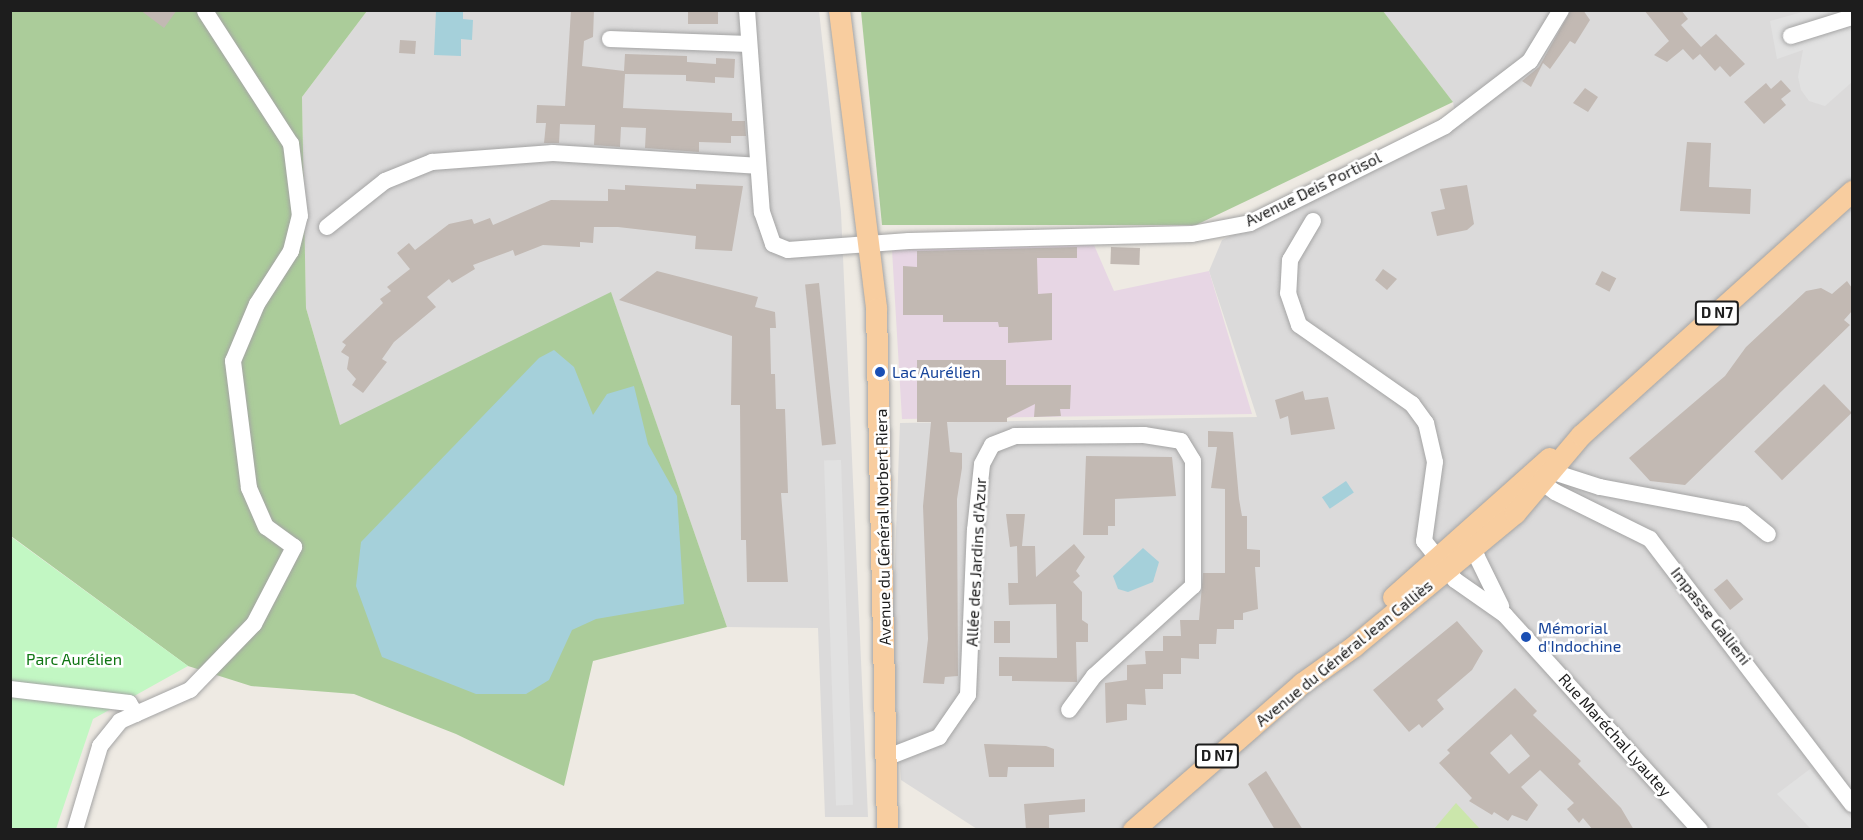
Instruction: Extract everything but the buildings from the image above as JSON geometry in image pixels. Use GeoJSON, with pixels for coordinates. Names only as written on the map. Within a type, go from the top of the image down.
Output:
{"type":"FeatureCollection","features":[{"type":"Feature","properties":{"kind":"main road","name":"Avenue du Général Norbert Riera"},"geometry":{"type":"LineString","coordinates":[[839,10],[879,362],[888,757],[887,830]]}},
{"type":"Feature","properties":{"kind":"main road","name":"D N7"},"geometry":{"type":"LineString","coordinates":[[1441,565],[1581,435],[1852,191]]}},
{"type":"Feature","properties":{"kind":"main road","name":"Avenue du Général Jean Calliès"},"geometry":{"type":"LineString","coordinates":[[1133,830],[1441,565]]}},
{"type":"Feature","properties":{"kind":"street"},"geometry":{"type":"LineString","coordinates":[[327,227],[385,181],[432,162],[553,153],[757,166],[747,10]]}},
{"type":"Feature","properties":{"kind":"street","name":"Avenue Deis Portisol"},"geometry":{"type":"LineString","coordinates":[[757,166],[765,233],[773,244],[788,249],[866,243],[1192,234],[1250,223],[1445,126],[1530,61],[1561,10]]}},
{"type":"Feature","properties":{"kind":"street"},"geometry":{"type":"LineString","coordinates":[[75,830],[100,746],[120,721],[190,690],[254,624],[294,547],[266,527],[249,488],[233,361],[257,304],[291,251],[300,216],[291,144],[206,11]]}},
{"type":"Feature","properties":{"kind":"street"},"geometry":{"type":"LineString","coordinates":[[1791,36],[1852,17]]}},
{"type":"Feature","properties":{"kind":"street"},"geometry":{"type":"LineString","coordinates":[[610,39],[748,44]]}},
{"type":"Feature","properties":{"kind":"street"},"geometry":{"type":"LineString","coordinates":[[1313,221],[1290,260],[1288,292],[1299,325],[1412,404],[1426,423],[1435,462],[1424,541],[1441,565],[1505,615]]}},
{"type":"Feature","properties":{"kind":"street","name":"Allée des Jardins d'Azur"},"geometry":{"type":"LineString","coordinates":[[888,757],[939,737],[968,695],[975,530],[981,464],[992,445],[1015,436],[1144,435],[1181,441],[1193,461],[1192,586],[1094,676],[1070,710]]}},
{"type":"Feature","properties":{"kind":"street"},"geometry":{"type":"LineString","coordinates":[[1540,474],[1743,514],[1768,534]]}},
{"type":"Feature","properties":{"kind":"street","name":"Impasse Gallieni"},"geometry":{"type":"LineString","coordinates":[[1540,474],[1650,539],[1852,804]]}},
{"type":"Feature","properties":{"kind":"street"},"geometry":{"type":"LineString","coordinates":[[1464,545],[1505,615]]}},
{"type":"Feature","properties":{"kind":"street","name":"Rue Maréchal Lyautey"},"geometry":{"type":"LineString","coordinates":[[1505,615],[1700,830]]}},
{"type":"Feature","properties":{"kind":"street"},"geometry":{"type":"LineString","coordinates":[[10,689],[129,703],[136,714]]}},
{"type":"Feature","properties":{"kind":"shaded area"},"geometry":{"type":"Polygon","coordinates":[[[367,11],[819,11],[841,212],[868,817],[825,817],[818,628],[727,627],[611,293],[340,426],[306,308],[302,97],[367,11]]]}},
{"type":"Feature","properties":{"kind":"shaded area"},"geometry":{"type":"Polygon","coordinates":[[[1383,11],[1852,11],[1852,829],[977,829],[901,780],[892,642],[900,423],[1257,417],[1209,271],[1222,240],[1457,125],[1453,102],[1383,11]]]}},
{"type":"Feature","properties":{"kind":"shaded area"},"geometry":{"type":"Polygon","coordinates":[[[1806,11],[1852,11],[1852,82],[1825,106],[1809,101],[1801,90],[1798,77],[1803,50],[1777,59],[1770,21],[1806,11]]]}},
{"type":"Feature","properties":{"kind":"shaded area"},"geometry":{"type":"Polygon","coordinates":[[[1094,245],[1114,291],[1209,271],[1252,414],[902,419],[892,250],[1094,245]]]}},
{"type":"Feature","properties":{"kind":"shaded area"},"geometry":{"type":"Polygon","coordinates":[[[841,460],[853,805],[836,805],[824,461],[841,460]]]}},
{"type":"Feature","properties":{"kind":"shaded area"},"geometry":{"type":"Polygon","coordinates":[[[1810,769],[1852,820],[1852,829],[1811,829],[1777,794],[1810,769]]]}},
{"type":"Feature","properties":{"kind":"green space"},"geometry":{"type":"Polygon","coordinates":[[[11,11],[367,11],[302,97],[306,308],[340,425],[611,292],[727,627],[593,661],[564,786],[456,734],[354,694],[251,686],[188,666],[11,536],[11,11]]]}},
{"type":"Feature","properties":{"kind":"green space"},"geometry":{"type":"Polygon","coordinates":[[[861,11],[1383,11],[1453,102],[1196,225],[882,225],[861,11]]]}},
{"type":"Feature","properties":{"kind":"green space","name":"Parc Aurélien"},"geometry":{"type":"Polygon","coordinates":[[[10,536],[188,666],[93,719],[56,829],[11,829],[10,536]]]}},
{"type":"Feature","properties":{"kind":"green space"},"geometry":{"type":"Polygon","coordinates":[[[1456,803],[1480,829],[1434,829],[1456,803]]]}},
{"type":"Feature","properties":{"kind":"water"},"geometry":{"type":"Polygon","coordinates":[[[436,11],[463,11],[463,19],[473,20],[472,40],[461,39],[461,56],[434,55],[436,11]]]}},
{"type":"Feature","properties":{"kind":"water"},"geometry":{"type":"Polygon","coordinates":[[[554,350],[574,367],[593,415],[607,394],[634,386],[648,444],[677,496],[684,604],[596,619],[572,630],[549,680],[526,694],[476,694],[382,657],[356,586],[361,542],[539,358],[554,350]]]}},
{"type":"Feature","properties":{"kind":"water"},"geometry":{"type":"Polygon","coordinates":[[[1346,481],[1354,493],[1330,509],[1322,497],[1346,481]]]}},
{"type":"Feature","properties":{"kind":"water"},"geometry":{"type":"Polygon","coordinates":[[[1143,548],[1159,562],[1153,582],[1128,592],[1118,589],[1113,576],[1143,548]]]}},
{"type":"Feature","properties":{"kind":"place","name":"Lac Aurélien"},"geometry":{"type":"Point","coordinates":[880,372]}},
{"type":"Feature","properties":{"kind":"place","name":"Mémorial d'Indochine"},"geometry":{"type":"Point","coordinates":[1526,637]}}]}
